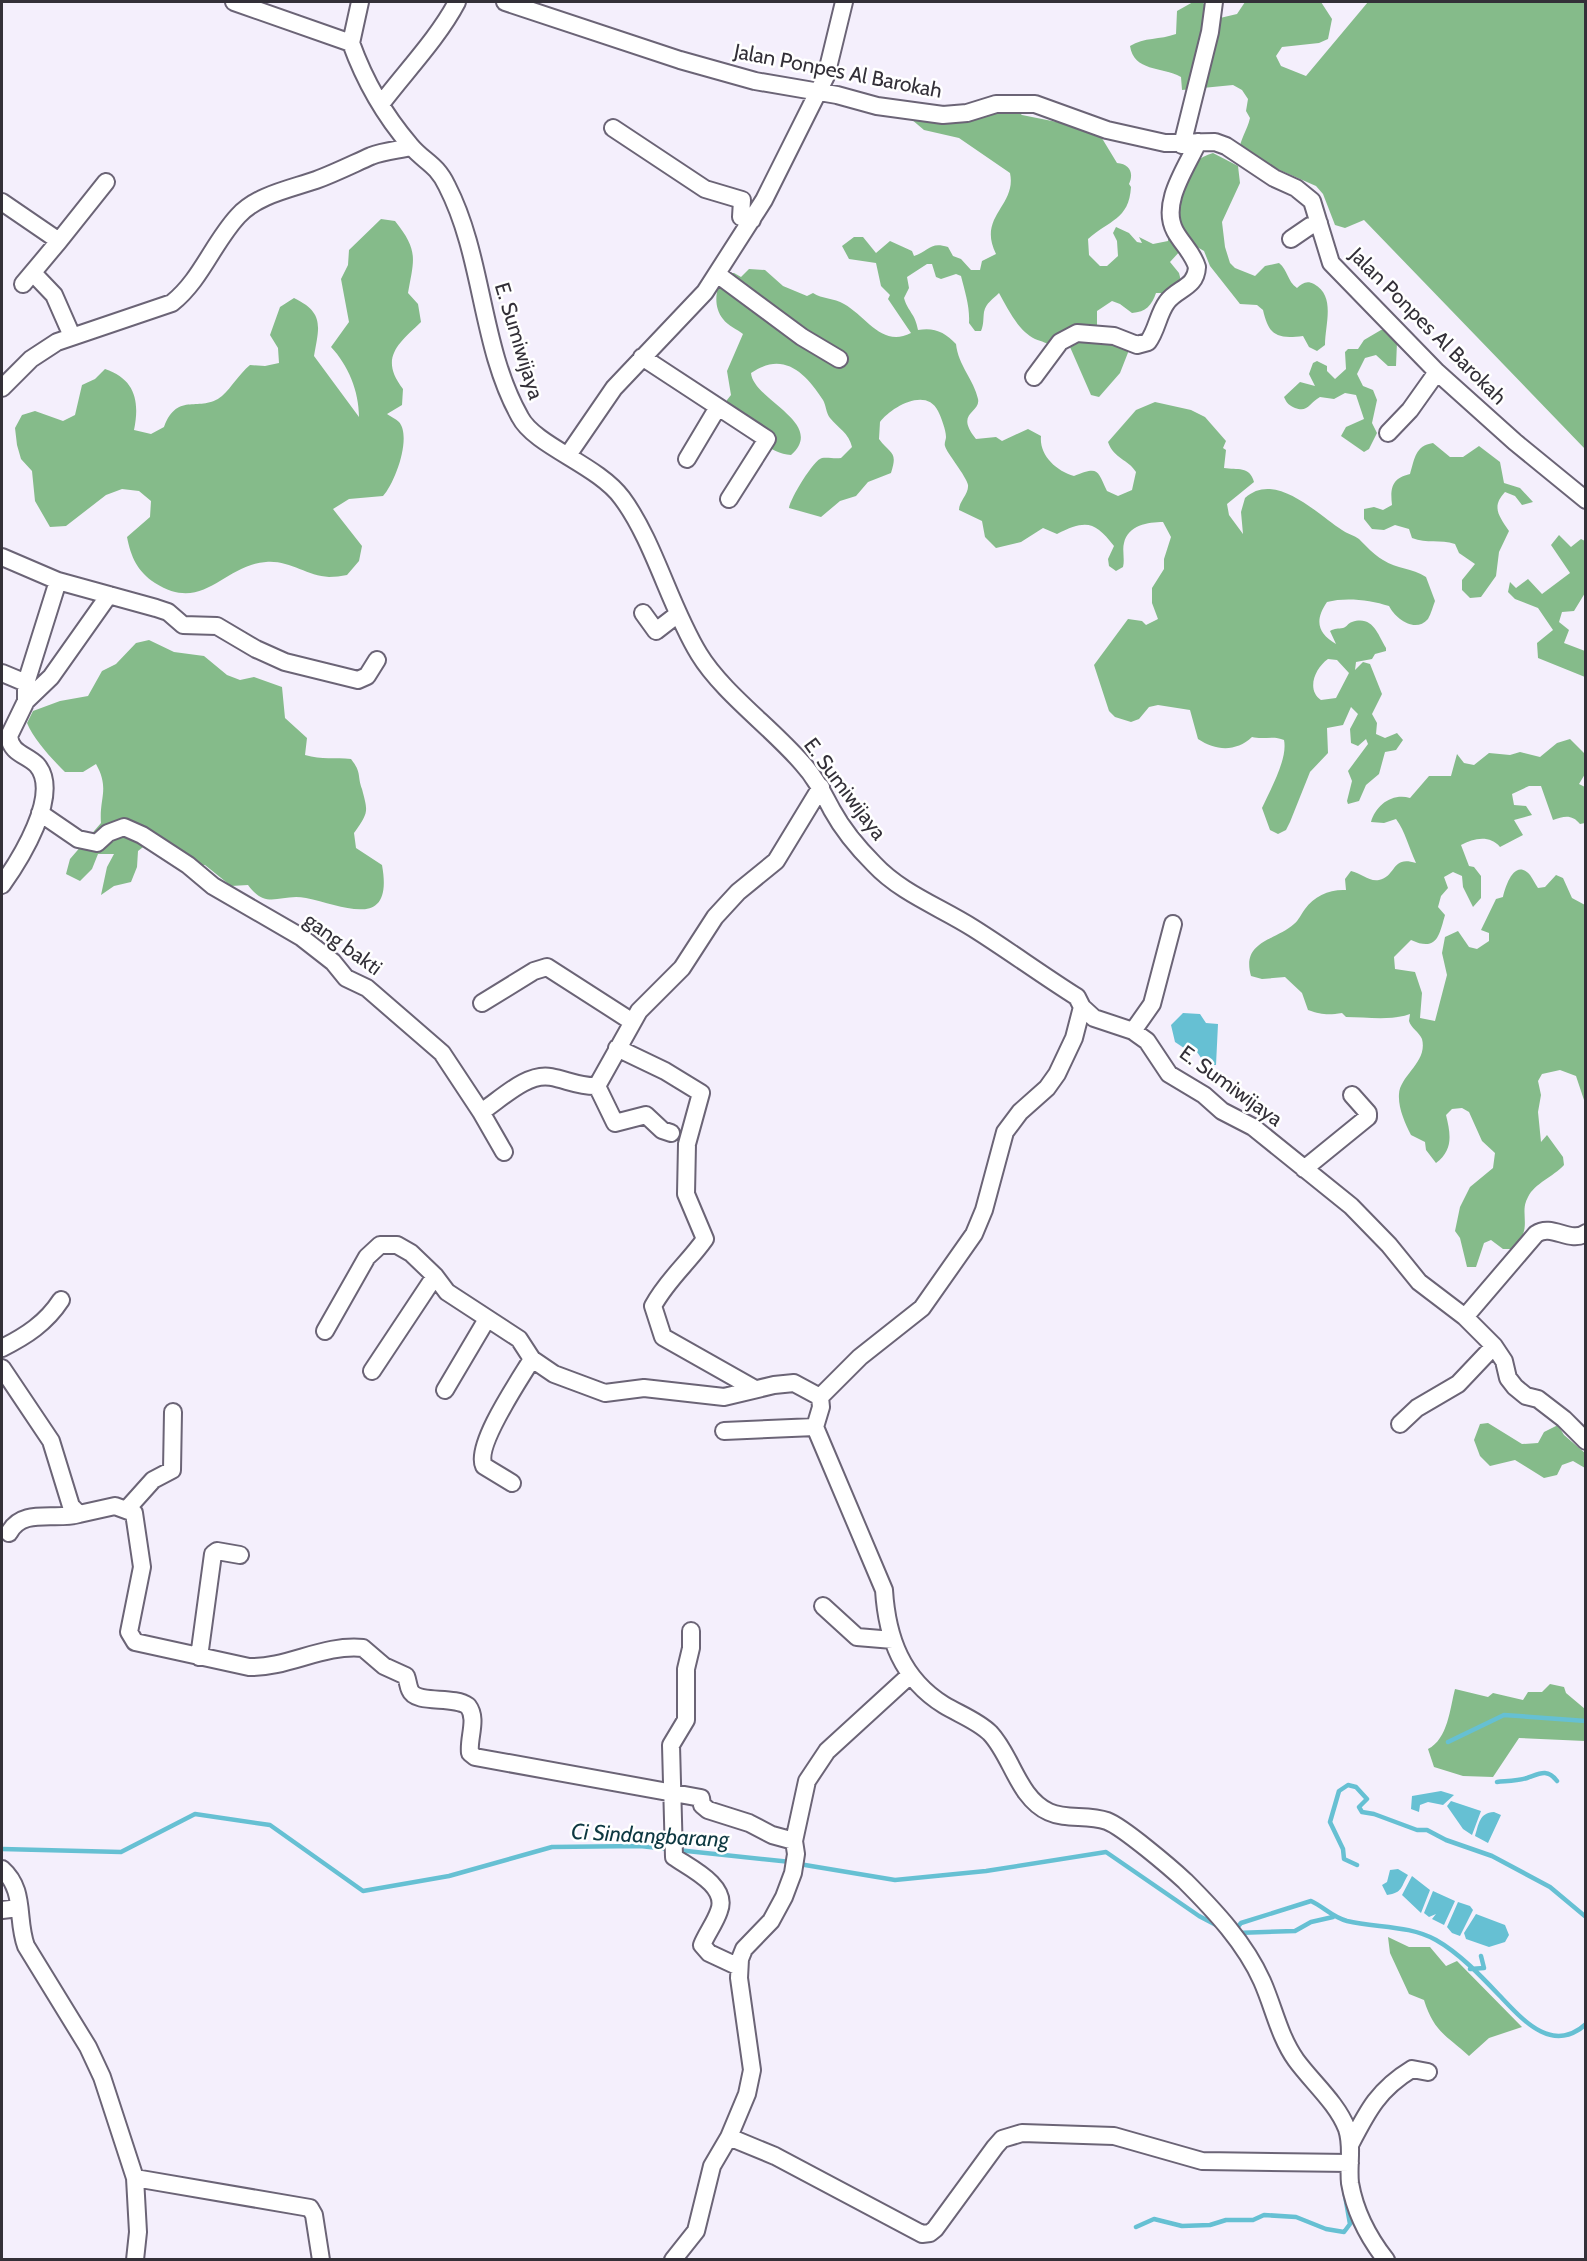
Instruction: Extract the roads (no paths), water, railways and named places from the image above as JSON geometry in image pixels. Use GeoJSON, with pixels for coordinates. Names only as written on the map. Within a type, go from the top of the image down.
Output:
{"type":"FeatureCollection","features":[{"type":"Feature","properties":{"kind":"street"},"geometry":{"type":"LineString","coordinates":[[234,2],[351,43],[360,2]]}},
{"type":"Feature","properties":{"kind":"street"},"geometry":{"type":"LineString","coordinates":[[381,104],[424,47],[440,32],[457,2]]}},
{"type":"Feature","properties":{"kind":"street","name":"Jalan Ponpes Al Barokah"},"geometry":{"type":"LineString","coordinates":[[505,2],[680,60],[755,81],[816,91],[878,106],[943,116],[967,113],[996,104],[1035,104],[1107,130],[1190,144],[1215,142],[1226,146],[1274,178],[1296,188],[1312,201],[1331,263],[1437,372],[1515,442],[1586,500]]}},
{"type":"Feature","properties":{"kind":"street"},"geometry":{"type":"LineString","coordinates":[[568,454],[614,388],[684,315],[717,274],[752,220],[795,140],[816,91],[826,76],[833,55],[844,2]]}},
{"type":"Feature","properties":{"kind":"street"},"geometry":{"type":"LineString","coordinates":[[1034,377],[1060,342],[1077,333],[1114,336],[1137,345],[1148,342],[1157,329],[1166,303],[1192,283],[1197,267],[1188,247],[1175,231],[1171,206],[1190,144],[1214,2]]}},
{"type":"Feature","properties":{"kind":"street","name":"E. Sumiwijaya"},"geometry":{"type":"LineString","coordinates":[[351,43],[361,71],[371,84],[381,104],[411,147],[435,165],[448,186],[460,218],[490,334],[510,400],[522,422],[599,474],[621,496],[642,532],[678,614],[700,657],[724,685],[802,762],[820,787],[846,832],[890,881],[1005,949],[1077,997],[1082,1007],[1094,1018],[1133,1031],[1146,1041],[1169,1074],[1203,1095],[1222,1111],[1253,1127],[1351,1206],[1389,1245],[1419,1282],[1465,1317],[1494,1346],[1504,1361],[1508,1378],[1515,1387],[1564,1419],[1586,1441]]}},
{"type":"Feature","properties":{"kind":"street"},"geometry":{"type":"LineString","coordinates":[[613,128],[705,189],[742,200],[741,217],[752,220]]}},
{"type":"Feature","properties":{"kind":"street"},"geometry":{"type":"LineString","coordinates":[[2,388],[37,354],[72,336],[172,303],[187,289],[222,234],[240,213],[259,201],[278,191],[318,179],[374,155],[411,147]]}},
{"type":"Feature","properties":{"kind":"street"},"geometry":{"type":"LineString","coordinates":[[72,336],[54,296],[28,278],[106,182]]}},
{"type":"Feature","properties":{"kind":"street"},"geometry":{"type":"LineString","coordinates":[[2,202],[59,241]]}},
{"type":"Feature","properties":{"kind":"street"},"geometry":{"type":"LineString","coordinates":[[1291,239],[1310,226],[1319,224]]}},
{"type":"Feature","properties":{"kind":"street"},"geometry":{"type":"LineString","coordinates":[[717,274],[802,337],[839,359]]}},
{"type":"Feature","properties":{"kind":"street"},"geometry":{"type":"LineString","coordinates":[[642,357],[767,439],[729,499]]}},
{"type":"Feature","properties":{"kind":"street"},"geometry":{"type":"LineString","coordinates":[[1388,433],[1410,410],[1437,372]]}},
{"type":"Feature","properties":{"kind":"street"},"geometry":{"type":"LineString","coordinates":[[687,459],[718,407]]}},
{"type":"Feature","properties":{"kind":"street"},"geometry":{"type":"LineString","coordinates":[[2,557],[58,581],[162,610],[183,625],[217,626],[266,654],[304,667],[358,680],[367,675],[377,660]]}},
{"type":"Feature","properties":{"kind":"street"},"geometry":{"type":"LineString","coordinates":[[26,701],[26,683],[58,581]]}},
{"type":"Feature","properties":{"kind":"street"},"geometry":{"type":"LineString","coordinates":[[2,885],[23,850],[40,813],[43,780],[37,765],[13,749],[9,741],[10,732],[26,701],[51,677],[109,595]]}},
{"type":"Feature","properties":{"kind":"street"},"geometry":{"type":"LineString","coordinates":[[643,613],[656,631],[678,614]]}},
{"type":"Feature","properties":{"kind":"street"},"geometry":{"type":"LineString","coordinates":[[2,673],[26,683]]}},
{"type":"Feature","properties":{"kind":"street"},"geometry":{"type":"LineString","coordinates":[[597,1086],[631,1021],[646,1002],[682,968],[715,917],[738,892],[776,861],[820,787]]}},
{"type":"Feature","properties":{"kind":"street","name":"gang bakti"},"geometry":{"type":"LineString","coordinates":[[40,813],[78,840],[97,843],[108,833],[124,827],[142,834],[188,865],[213,886],[301,937],[333,962],[346,978],[367,988],[433,1045],[453,1066],[481,1112]]}},
{"type":"Feature","properties":{"kind":"street"},"geometry":{"type":"LineString","coordinates":[[1133,1031],[1152,1004],[1173,924]]}},
{"type":"Feature","properties":{"kind":"street"},"geometry":{"type":"LineString","coordinates":[[482,1003],[534,971],[547,967],[631,1021]]}},
{"type":"Feature","properties":{"kind":"street"},"geometry":{"type":"LineString","coordinates":[[820,1397],[860,1357],[922,1308],[974,1234],[984,1210],[1005,1132],[1020,1112],[1047,1088],[1057,1074],[1074,1038],[1082,1007]]}},
{"type":"Feature","properties":{"kind":"street"},"geometry":{"type":"LineString","coordinates":[[617,1048],[665,1071],[701,1093],[687,1144],[686,1194],[705,1239],[690,1260],[661,1290],[652,1306],[663,1337],[755,1389]]}},
{"type":"Feature","properties":{"kind":"street"},"geometry":{"type":"LineString","coordinates":[[504,1152],[481,1112],[523,1083],[536,1078],[549,1076],[586,1086],[597,1086]]}},
{"type":"Feature","properties":{"kind":"street"},"geometry":{"type":"LineString","coordinates":[[597,1086],[615,1123],[646,1115],[662,1130],[670,1133]]}},
{"type":"Feature","properties":{"kind":"street"},"geometry":{"type":"LineString","coordinates":[[1304,1169],[1368,1117],[1368,1113],[1352,1095]]}},
{"type":"Feature","properties":{"kind":"street"},"geometry":{"type":"LineString","coordinates":[[1465,1317],[1536,1234],[1549,1230],[1574,1237],[1586,1233]]}},
{"type":"Feature","properties":{"kind":"street"},"geometry":{"type":"LineString","coordinates":[[325,1331],[368,1257],[380,1245],[397,1245],[411,1253],[435,1276],[447,1292],[519,1339],[532,1359],[555,1374],[605,1393],[644,1388],[724,1397],[794,1383],[820,1397]]}},
{"type":"Feature","properties":{"kind":"street"},"geometry":{"type":"LineString","coordinates":[[372,1371],[435,1276]]}},
{"type":"Feature","properties":{"kind":"street"},"geometry":{"type":"LineString","coordinates":[[2,1348],[39,1326],[50,1316],[61,1300]]}},
{"type":"Feature","properties":{"kind":"street"},"geometry":{"type":"LineString","coordinates":[[445,1390],[487,1318]]}},
{"type":"Feature","properties":{"kind":"street"},"geometry":{"type":"LineString","coordinates":[[1400,1424],[1417,1408],[1458,1384],[1494,1346]]}},
{"type":"Feature","properties":{"kind":"street"},"geometry":{"type":"LineString","coordinates":[[512,1483],[484,1467],[482,1457],[503,1405],[532,1359]]}},
{"type":"Feature","properties":{"kind":"street"},"geometry":{"type":"LineString","coordinates":[[2,1368],[51,1441],[71,1506],[79,1514]]}},
{"type":"Feature","properties":{"kind":"street"},"geometry":{"type":"LineString","coordinates":[[820,1397],[821,1407],[814,1427],[884,1590],[885,1610],[893,1640],[909,1676],[933,1697],[991,1734],[1034,1802],[1049,1813],[1108,1821],[1159,1858],[1220,1917],[1244,1950],[1262,1981],[1280,2031],[1296,2060],[1340,2117],[1351,2143]]}},
{"type":"Feature","properties":{"kind":"street"},"geometry":{"type":"LineString","coordinates":[[127,1509],[153,1480],[172,1470],[173,1413]]}},
{"type":"Feature","properties":{"kind":"street"},"geometry":{"type":"LineString","coordinates":[[724,1431],[814,1427]]}},
{"type":"Feature","properties":{"kind":"street"},"geometry":{"type":"LineString","coordinates":[[9,1533],[15,1523],[24,1518],[79,1514],[115,1506],[127,1509],[136,1518],[142,1567],[129,1632],[135,1642],[249,1667],[268,1668],[335,1649],[363,1648],[384,1666],[406,1676],[409,1689],[416,1697],[450,1698],[468,1706],[473,1716],[469,1748],[470,1754],[475,1757],[701,1798],[702,1805],[708,1810],[749,1822],[795,1847]]}},
{"type":"Feature","properties":{"kind":"street"},"geometry":{"type":"LineString","coordinates":[[199,1657],[213,1554],[217,1551],[240,1555]]}},
{"type":"Feature","properties":{"kind":"street"},"geometry":{"type":"LineString","coordinates":[[823,1606],[857,1636],[893,1640]]}},
{"type":"Feature","properties":{"kind":"street"},"geometry":{"type":"LineString","coordinates":[[691,1631],[691,1648],[686,1669],[687,1720],[671,1745],[674,1857],[715,1886],[720,1901],[720,1910],[702,1945],[709,1953],[739,1967]]}},
{"type":"Feature","properties":{"kind":"street"},"geometry":{"type":"LineString","coordinates":[[673,2259],[696,2231],[712,2166],[729,2137],[747,2094],[752,2070],[739,1967],[744,1949],[778,1911],[793,1873],[795,1847],[807,1781],[819,1760],[909,1676]]}},
{"type":"Feature","properties":{"kind":"street"},"geometry":{"type":"LineString","coordinates":[[2,1869],[18,1888],[26,1946],[88,2047],[102,2077],[135,2178],[138,2232],[135,2259]]}},
{"type":"Feature","properties":{"kind":"street"},"geometry":{"type":"LineString","coordinates":[[2,1910],[19,1908]]}},
{"type":"Feature","properties":{"kind":"street"},"geometry":{"type":"LineString","coordinates":[[1386,2259],[1374,2244],[1356,2208],[1350,2182],[1351,2143],[1368,2110],[1385,2086],[1412,2069],[1428,2072]]}},
{"type":"Feature","properties":{"kind":"street"},"geometry":{"type":"LineString","coordinates":[[729,2137],[775,2156],[922,2234],[930,2233],[935,2229],[1002,2139],[1022,2133],[1114,2136],[1202,2161],[1350,2163]]}},
{"type":"Feature","properties":{"kind":"street"},"geometry":{"type":"LineString","coordinates":[[135,2178],[310,2208],[314,2215],[321,2259]]}},
{"type":"Feature","properties":{"kind":"water"},"geometry":{"type":"Polygon","coordinates":[[[1183,1013],[1200,1014],[1206,1023],[1218,1024],[1216,1065],[1206,1065],[1197,1052],[1187,1050],[1175,1042],[1171,1025],[1183,1013]]]}},
{"type":"Feature","properties":{"kind":"water"},"geometry":{"type":"Polygon","coordinates":[[[1441,1791],[1454,1795],[1443,1805],[1428,1802],[1420,1805],[1419,1812],[1411,1809],[1412,1796],[1441,1791]]]}},
{"type":"Feature","properties":{"kind":"water"},"geometry":{"type":"Polygon","coordinates":[[[1451,1801],[1481,1811],[1472,1835],[1463,1829],[1447,1806],[1451,1801]]]}},
{"type":"Feature","properties":{"kind":"water"},"geometry":{"type":"Polygon","coordinates":[[[1494,1812],[1501,1815],[1488,1843],[1475,1836],[1482,1817],[1494,1812]]]}},
{"type":"Feature","properties":{"kind":"water"},"geometry":{"type":"Polygon","coordinates":[[[1398,1869],[1408,1875],[1399,1891],[1387,1895],[1382,1885],[1387,1882],[1390,1870],[1398,1869]]]}},
{"type":"Feature","properties":{"kind":"water"},"geometry":{"type":"Polygon","coordinates":[[[1412,1876],[1430,1890],[1421,1913],[1402,1895],[1412,1876]]]}},
{"type":"Feature","properties":{"kind":"water"},"geometry":{"type":"Polygon","coordinates":[[[1433,1891],[1455,1901],[1444,1925],[1432,1919],[1436,1914],[1429,1917],[1424,1913],[1433,1891]]]}},
{"type":"Feature","properties":{"kind":"water"},"geometry":{"type":"Polygon","coordinates":[[[1458,1902],[1470,1906],[1473,1910],[1460,1936],[1452,1933],[1447,1927],[1458,1902]]]}},
{"type":"Feature","properties":{"kind":"water"},"geometry":{"type":"Polygon","coordinates":[[[1476,1914],[1505,1925],[1509,1935],[1505,1942],[1489,1947],[1466,1939],[1464,1933],[1476,1914]]]}},
{"type":"Feature","properties":{"kind":"waterway"},"geometry":{"type":"LineString","coordinates":[[1448,1742],[1504,1715],[1586,1721]]}},
{"type":"Feature","properties":{"kind":"waterway"},"geometry":{"type":"LineString","coordinates":[[1497,1782],[1519,1780],[1543,1773],[1550,1774],[1557,1781]]}},
{"type":"Feature","properties":{"kind":"waterway"},"geometry":{"type":"LineString","coordinates":[[1357,1865],[1344,1859],[1343,1849],[1330,1822],[1339,1791],[1348,1785],[1356,1787],[1367,1799],[1359,1807],[1362,1812],[1374,1814],[1417,1830],[1427,1830],[1446,1840],[1492,1856],[1550,1887],[1586,1917]]}},
{"type":"Feature","properties":{"kind":"waterway","name":"Ci Sindangbarang"},"geometry":{"type":"LineString","coordinates":[[2,1849],[121,1852],[195,1814],[270,1825],[363,1891],[449,1876],[552,1847],[640,1846],[791,1862]]}},
{"type":"Feature","properties":{"kind":"waterway","name":"Ci Sindangbarang"},"geometry":{"type":"LineString","coordinates":[[799,1864],[895,1880],[986,1871],[1106,1852],[1199,1916],[1218,1926]]}},
{"type":"Feature","properties":{"kind":"waterway"},"geometry":{"type":"LineString","coordinates":[[1235,1930],[1241,1923],[1311,1901],[1347,1921],[1404,1929],[1426,1935],[1445,1945],[1538,2030],[1550,2035],[1561,2036],[1573,2033],[1586,2024]]}},
{"type":"Feature","properties":{"kind":"waterway"},"geometry":{"type":"LineString","coordinates":[[1236,1933],[1295,1931],[1311,1922],[1333,1917]]}},
{"type":"Feature","properties":{"kind":"waterway"},"geometry":{"type":"LineString","coordinates":[[1470,1969],[1484,1968],[1481,1956]]}},
{"type":"Feature","properties":{"kind":"waterway"},"geometry":{"type":"LineString","coordinates":[[1136,2227],[1154,2219],[1182,2226],[1210,2225],[1226,2220],[1253,2220],[1264,2215],[1296,2217],[1326,2229],[1344,2232],[1350,2224],[1343,2184]]}}]}
